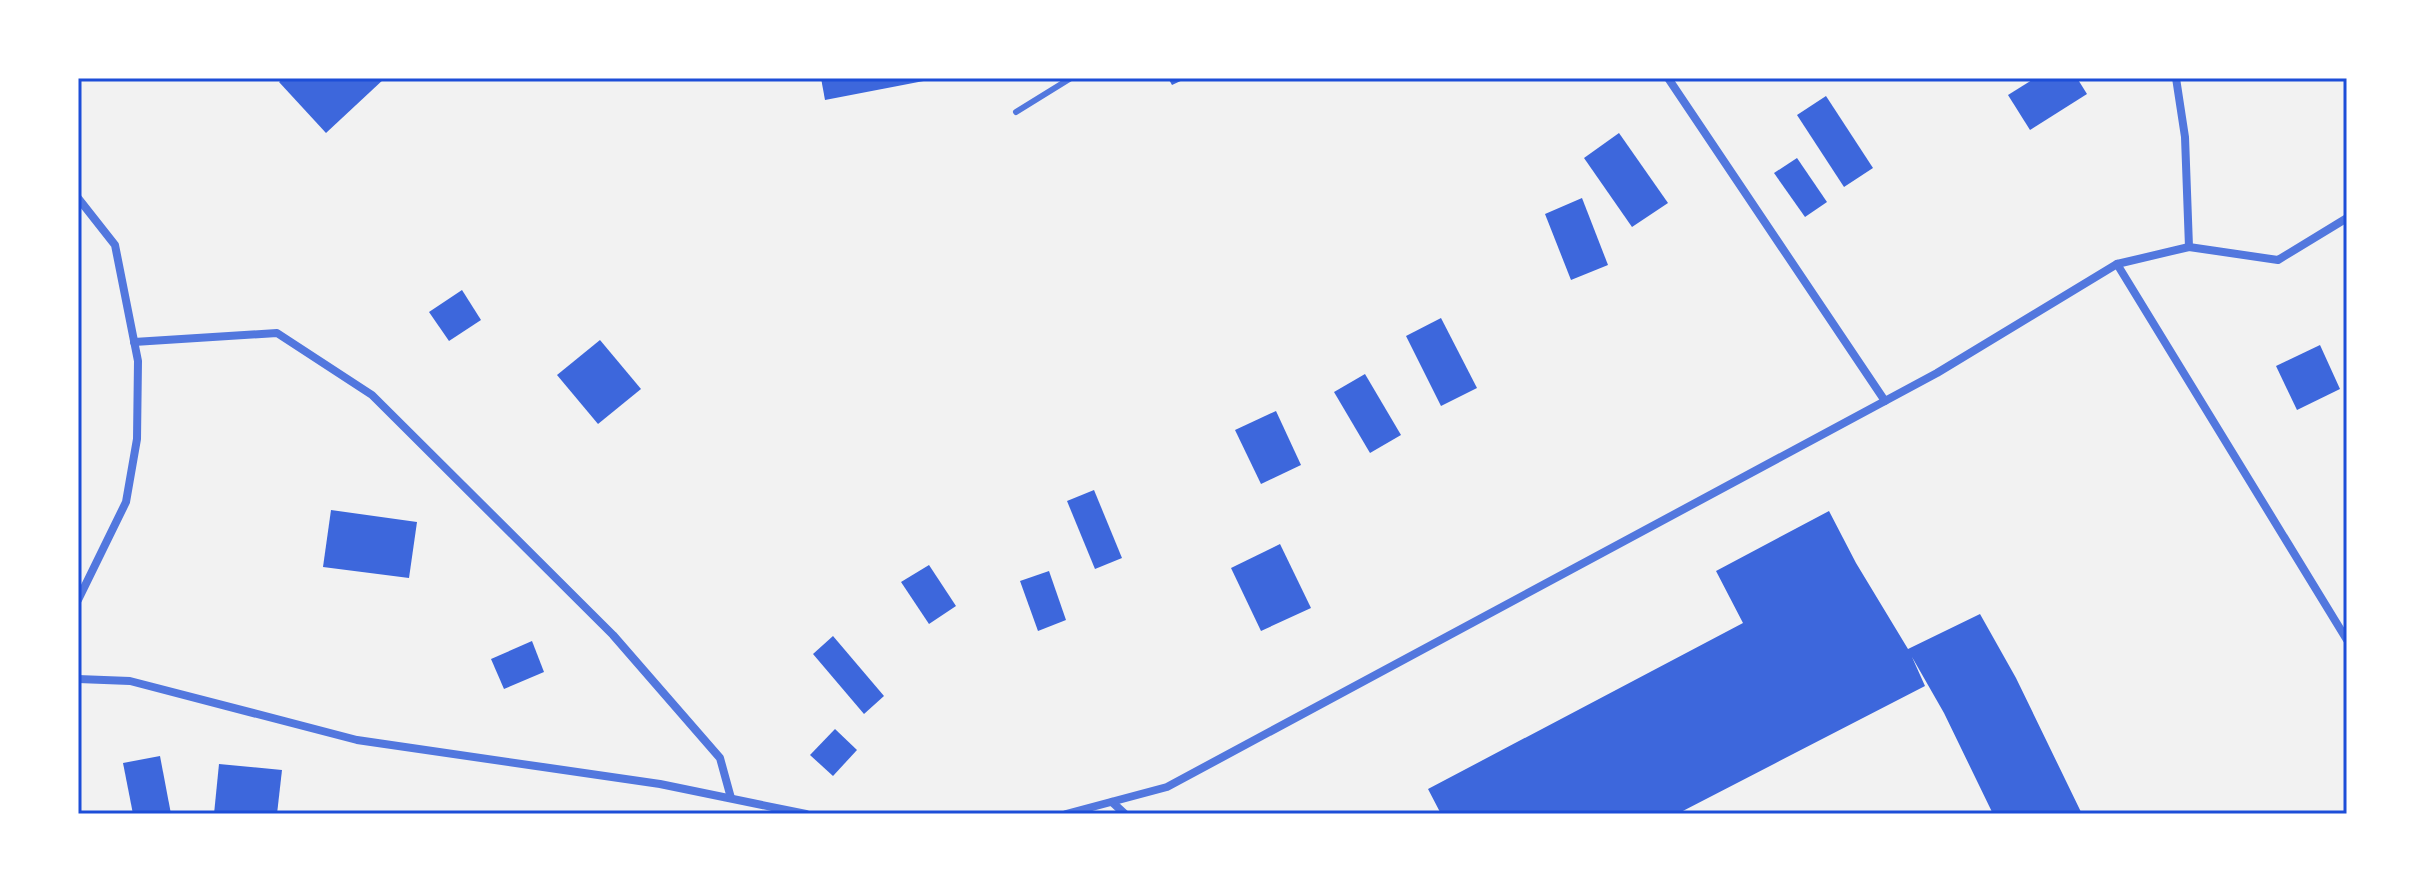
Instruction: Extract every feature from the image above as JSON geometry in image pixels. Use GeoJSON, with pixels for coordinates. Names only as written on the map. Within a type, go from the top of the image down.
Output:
{"type":"FeatureCollection","features":[{"type":"Feature","properties":{"kind":"street"},"geometry":{"type":"LineString","coordinates":[[1668,78],[1885,401]]}},
{"type":"Feature","properties":{"kind":"street"},"geometry":{"type":"LineString","coordinates":[[2176,78],[2185,137],[2189,247]]}},
{"type":"Feature","properties":{"kind":"street"},"geometry":{"type":"LineString","coordinates":[[78,198],[115,245],[138,361],[137,439],[126,502],[78,600]]}},
{"type":"Feature","properties":{"kind":"street"},"geometry":{"type":"LineString","coordinates":[[1066,814],[1167,787],[1937,373],[2117,264],[2189,247],[2278,260],[2347,218]]}},
{"type":"Feature","properties":{"kind":"street"},"geometry":{"type":"LineString","coordinates":[[2117,264],[2347,640]]}},
{"type":"Feature","properties":{"kind":"street"},"geometry":{"type":"LineString","coordinates":[[134,342],[277,333],[372,395],[613,635],[720,758],[731,798]]}},
{"type":"Feature","properties":{"kind":"street"},"geometry":{"type":"LineString","coordinates":[[78,679],[130,681],[357,740],[660,784],[806,814]]}},
{"type":"Feature","properties":{"kind":"street"},"geometry":{"type":"LineString","coordinates":[[1112,802],[1125,814]]}},
{"type":"Feature","properties":{"kind":"lane"},"geometry":{"type":"LineString","coordinates":[[1016,112],[1071,78]]}},
{"type":"Feature","properties":{"kind":"building"},"geometry":{"type":"Polygon","coordinates":[[[284,78],[385,78],[326,133],[279,82],[284,78]]]}},
{"type":"Feature","properties":{"kind":"building"},"geometry":{"type":"Polygon","coordinates":[[[821,78],[934,78],[934,79],[825,100],[821,78]]]}},
{"type":"Feature","properties":{"kind":"building"},"geometry":{"type":"Polygon","coordinates":[[[1168,78],[1187,78],[1172,85],[1168,78]]]}},
{"type":"Feature","properties":{"kind":"building"},"geometry":{"type":"Polygon","coordinates":[[[2035,78],[2077,78],[2087,94],[2030,130],[2008,95],[2035,78]]]}},
{"type":"Feature","properties":{"kind":"building"},"geometry":{"type":"Polygon","coordinates":[[[1826,96],[1873,168],[1844,187],[1797,115],[1826,96]]]}},
{"type":"Feature","properties":{"kind":"building"},"geometry":{"type":"Polygon","coordinates":[[[1619,133],[1668,203],[1632,227],[1584,158],[1619,133]]]}},
{"type":"Feature","properties":{"kind":"building"},"geometry":{"type":"Polygon","coordinates":[[[1797,158],[1827,202],[1805,217],[1774,173],[1797,158]]]}},
{"type":"Feature","properties":{"kind":"building"},"geometry":{"type":"Polygon","coordinates":[[[1582,198],[1608,265],[1571,280],[1545,214],[1582,198]]]}},
{"type":"Feature","properties":{"kind":"building"},"geometry":{"type":"Polygon","coordinates":[[[462,290],[481,320],[449,341],[429,312],[462,290]]]}},
{"type":"Feature","properties":{"kind":"building"},"geometry":{"type":"Polygon","coordinates":[[[1441,318],[1477,388],[1441,406],[1406,336],[1441,318]]]}},
{"type":"Feature","properties":{"kind":"building"},"geometry":{"type":"Polygon","coordinates":[[[600,340],[641,389],[598,424],[557,375],[600,340]]]}},
{"type":"Feature","properties":{"kind":"building"},"geometry":{"type":"Polygon","coordinates":[[[2320,345],[2340,389],[2297,410],[2276,366],[2320,345]]]}},
{"type":"Feature","properties":{"kind":"building"},"geometry":{"type":"Polygon","coordinates":[[[1365,374],[1401,435],[1370,453],[1334,392],[1365,374]]]}},
{"type":"Feature","properties":{"kind":"building"},"geometry":{"type":"Polygon","coordinates":[[[1276,411],[1301,465],[1261,484],[1235,430],[1276,411]]]}},
{"type":"Feature","properties":{"kind":"building"},"geometry":{"type":"Polygon","coordinates":[[[1094,490],[1122,558],[1095,569],[1067,501],[1094,490]]]}},
{"type":"Feature","properties":{"kind":"building"},"geometry":{"type":"Polygon","coordinates":[[[331,510],[417,522],[409,578],[323,567],[331,510]]]}},
{"type":"Feature","properties":{"kind":"building"},"geometry":{"type":"Polygon","coordinates":[[[1829,511],[1856,563],[1908,649],[1980,614],[2016,678],[2081,812],[1993,814],[1944,713],[1912,657],[1925,686],[1677,814],[1441,814],[1428,789],[1743,623],[1716,571],[1829,511]]]}},
{"type":"Feature","properties":{"kind":"building"},"geometry":{"type":"Polygon","coordinates":[[[1280,544],[1311,608],[1261,631],[1231,568],[1280,544]]]}},
{"type":"Feature","properties":{"kind":"building"},"geometry":{"type":"Polygon","coordinates":[[[929,565],[956,606],[929,624],[901,582],[929,565]]]}},
{"type":"Feature","properties":{"kind":"building"},"geometry":{"type":"Polygon","coordinates":[[[1049,571],[1066,620],[1038,631],[1020,581],[1049,571]]]}},
{"type":"Feature","properties":{"kind":"building"},"geometry":{"type":"Polygon","coordinates":[[[833,636],[884,696],[864,714],[813,654],[833,636]]]}},
{"type":"Feature","properties":{"kind":"building"},"geometry":{"type":"Polygon","coordinates":[[[532,641],[544,672],[504,689],[491,659],[532,641]]]}},
{"type":"Feature","properties":{"kind":"building"},"geometry":{"type":"Polygon","coordinates":[[[835,729],[857,750],[833,776],[810,755],[835,729]]]}},
{"type":"Feature","properties":{"kind":"building"},"geometry":{"type":"Polygon","coordinates":[[[160,756],[171,814],[133,814],[123,763],[160,756]]]}},
{"type":"Feature","properties":{"kind":"building"},"geometry":{"type":"Polygon","coordinates":[[[219,764],[282,770],[277,814],[214,814],[219,764]]]}}]}
